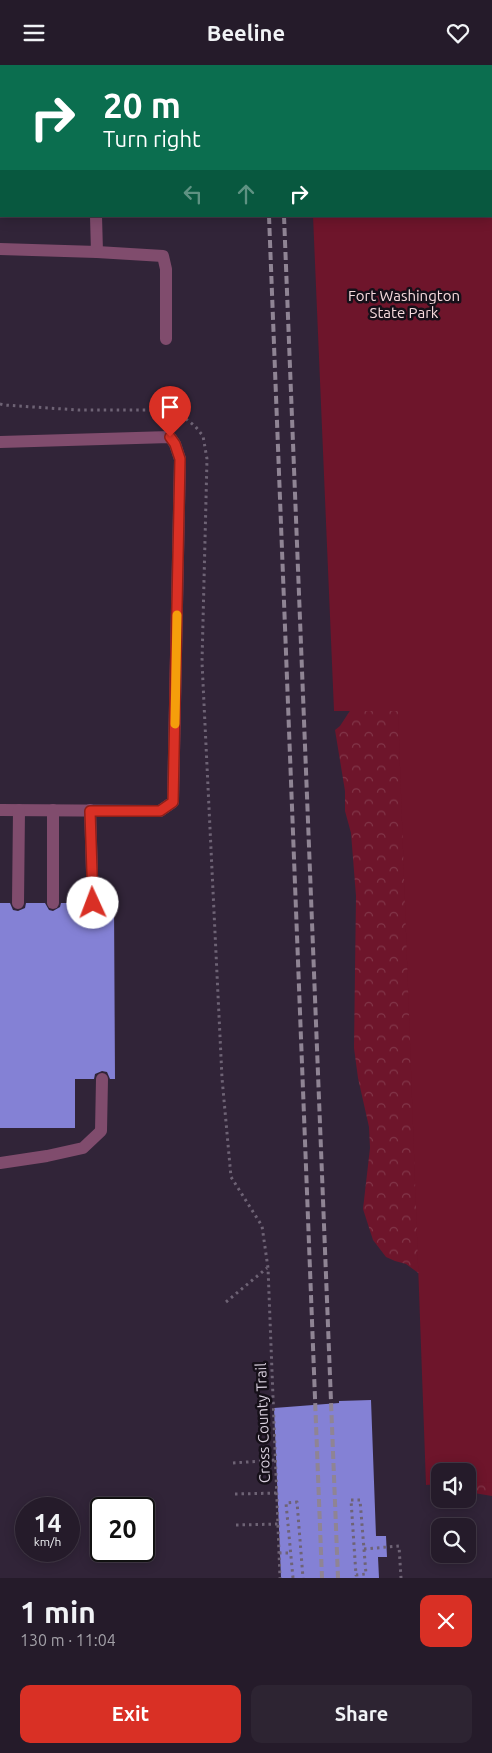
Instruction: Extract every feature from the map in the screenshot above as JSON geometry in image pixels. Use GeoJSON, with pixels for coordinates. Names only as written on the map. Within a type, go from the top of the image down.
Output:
{"type":"FeatureCollection","features":[{"type":"Feature","properties":{"kind":"lane"},"geometry":{"type":"LineString","coordinates":[[96,217],[97,252]]}},
{"type":"Feature","properties":{"kind":"lane"},"geometry":{"type":"LineString","coordinates":[[0,249],[163,256],[166,269],[166,339]]}},
{"type":"Feature","properties":{"kind":"lane"},"geometry":{"type":"LineString","coordinates":[[0,442],[170,437],[175,444],[180,459],[173,802],[160,811],[0,810]]}},
{"type":"Feature","properties":{"kind":"lane"},"geometry":{"type":"LineString","coordinates":[[18,903],[19,810]]}},
{"type":"Feature","properties":{"kind":"lane"},"geometry":{"type":"LineString","coordinates":[[53,810],[53,903]]}},
{"type":"Feature","properties":{"kind":"lane"},"geometry":{"type":"LineString","coordinates":[[90,811],[93,903]]}},
{"type":"Feature","properties":{"kind":"lane"},"geometry":{"type":"LineString","coordinates":[[0,1163],[83,1148],[101,1131],[102,1079]]}},
{"type":"Feature","properties":{"kind":"path","name":"Cross County Trail"},"geometry":{"type":"LineString","coordinates":[[226,1302],[268,1268],[280,1578]]}},
{"type":"Feature","properties":{"kind":"path"},"geometry":{"type":"LineString","coordinates":[[233,1463],[276,1460]]}},
{"type":"Feature","properties":{"kind":"path"},"geometry":{"type":"LineString","coordinates":[[235,1494],[277,1493]]}},
{"type":"Feature","properties":{"kind":"path"},"geometry":{"type":"LineString","coordinates":[[351,1500],[360,1500],[364,1549],[366,1574],[356,1575],[351,1500]]}},
{"type":"Feature","properties":{"kind":"path"},"geometry":{"type":"LineString","coordinates":[[293,1578],[286,1503],[297,1502],[303,1578]]}},
{"type":"Feature","properties":{"kind":"path"},"geometry":{"type":"LineString","coordinates":[[236,1525],[278,1524]]}},
{"type":"Feature","properties":{"kind":"path"},"geometry":{"type":"LineString","coordinates":[[364,1549],[400,1546],[401,1578]]}},
{"type":"Feature","properties":{"kind":"path"},"geometry":{"type":"LineString","coordinates":[[279,1553],[292,1553]]}},
{"type":"Feature","properties":{"kind":"green space","name":"Fort Washington State Park"},"geometry":{"type":"Polygon","coordinates":[[[313,217],[492,217],[492,1482],[476,1483],[476,1463],[431,1463],[431,1485],[426,1485],[398,711],[334,711],[313,217]]]}},
{"type":"Feature","properties":{"kind":"green space"},"geometry":{"type":"Polygon","coordinates":[[[492,607],[492,1496],[476,1493],[476,1463],[439,1463],[421,1275],[406,1264],[386,1257],[373,1240],[363,1209],[370,1148],[369,1127],[358,1078],[354,1048],[356,896],[351,833],[345,811],[345,791],[335,730],[340,726],[359,697],[492,607]]]}},
{"type":"Feature","properties":{"kind":"building"},"geometry":{"type":"Polygon","coordinates":[[[0,903],[10,903],[13,910],[18,911],[25,908],[26,903],[45,903],[49,910],[53,911],[60,907],[61,903],[85,903],[86,908],[93,911],[98,910],[101,903],[114,903],[115,1079],[110,1079],[107,1072],[102,1071],[95,1074],[94,1079],[75,1079],[75,1128],[0,1128],[0,903]]]}},
{"type":"Feature","properties":{"kind":"building"},"geometry":{"type":"Polygon","coordinates":[[[371,1400],[376,1536],[386,1536],[387,1557],[378,1557],[379,1578],[281,1578],[274,1408],[339,1403],[339,1401],[371,1400]]]}},
{"type":"Feature","properties":{"kind":"railway"},"geometry":{"type":"LineString","coordinates":[[269,217],[322,1578]]}},
{"type":"Feature","properties":{"kind":"railway"},"geometry":{"type":"LineString","coordinates":[[284,217],[338,1578]]}},
{"type":"Feature","properties":{"kind":"slow traffic"},"geometry":{"type":"LineString","coordinates":[[175,724],[177,615]]}},
{"type":"Feature","properties":{"kind":"route"},"geometry":{"type":"LineString","coordinates":[[93,903],[90,811],[160,811],[173,802],[180,459],[175,444],[170,437]]}}]}
